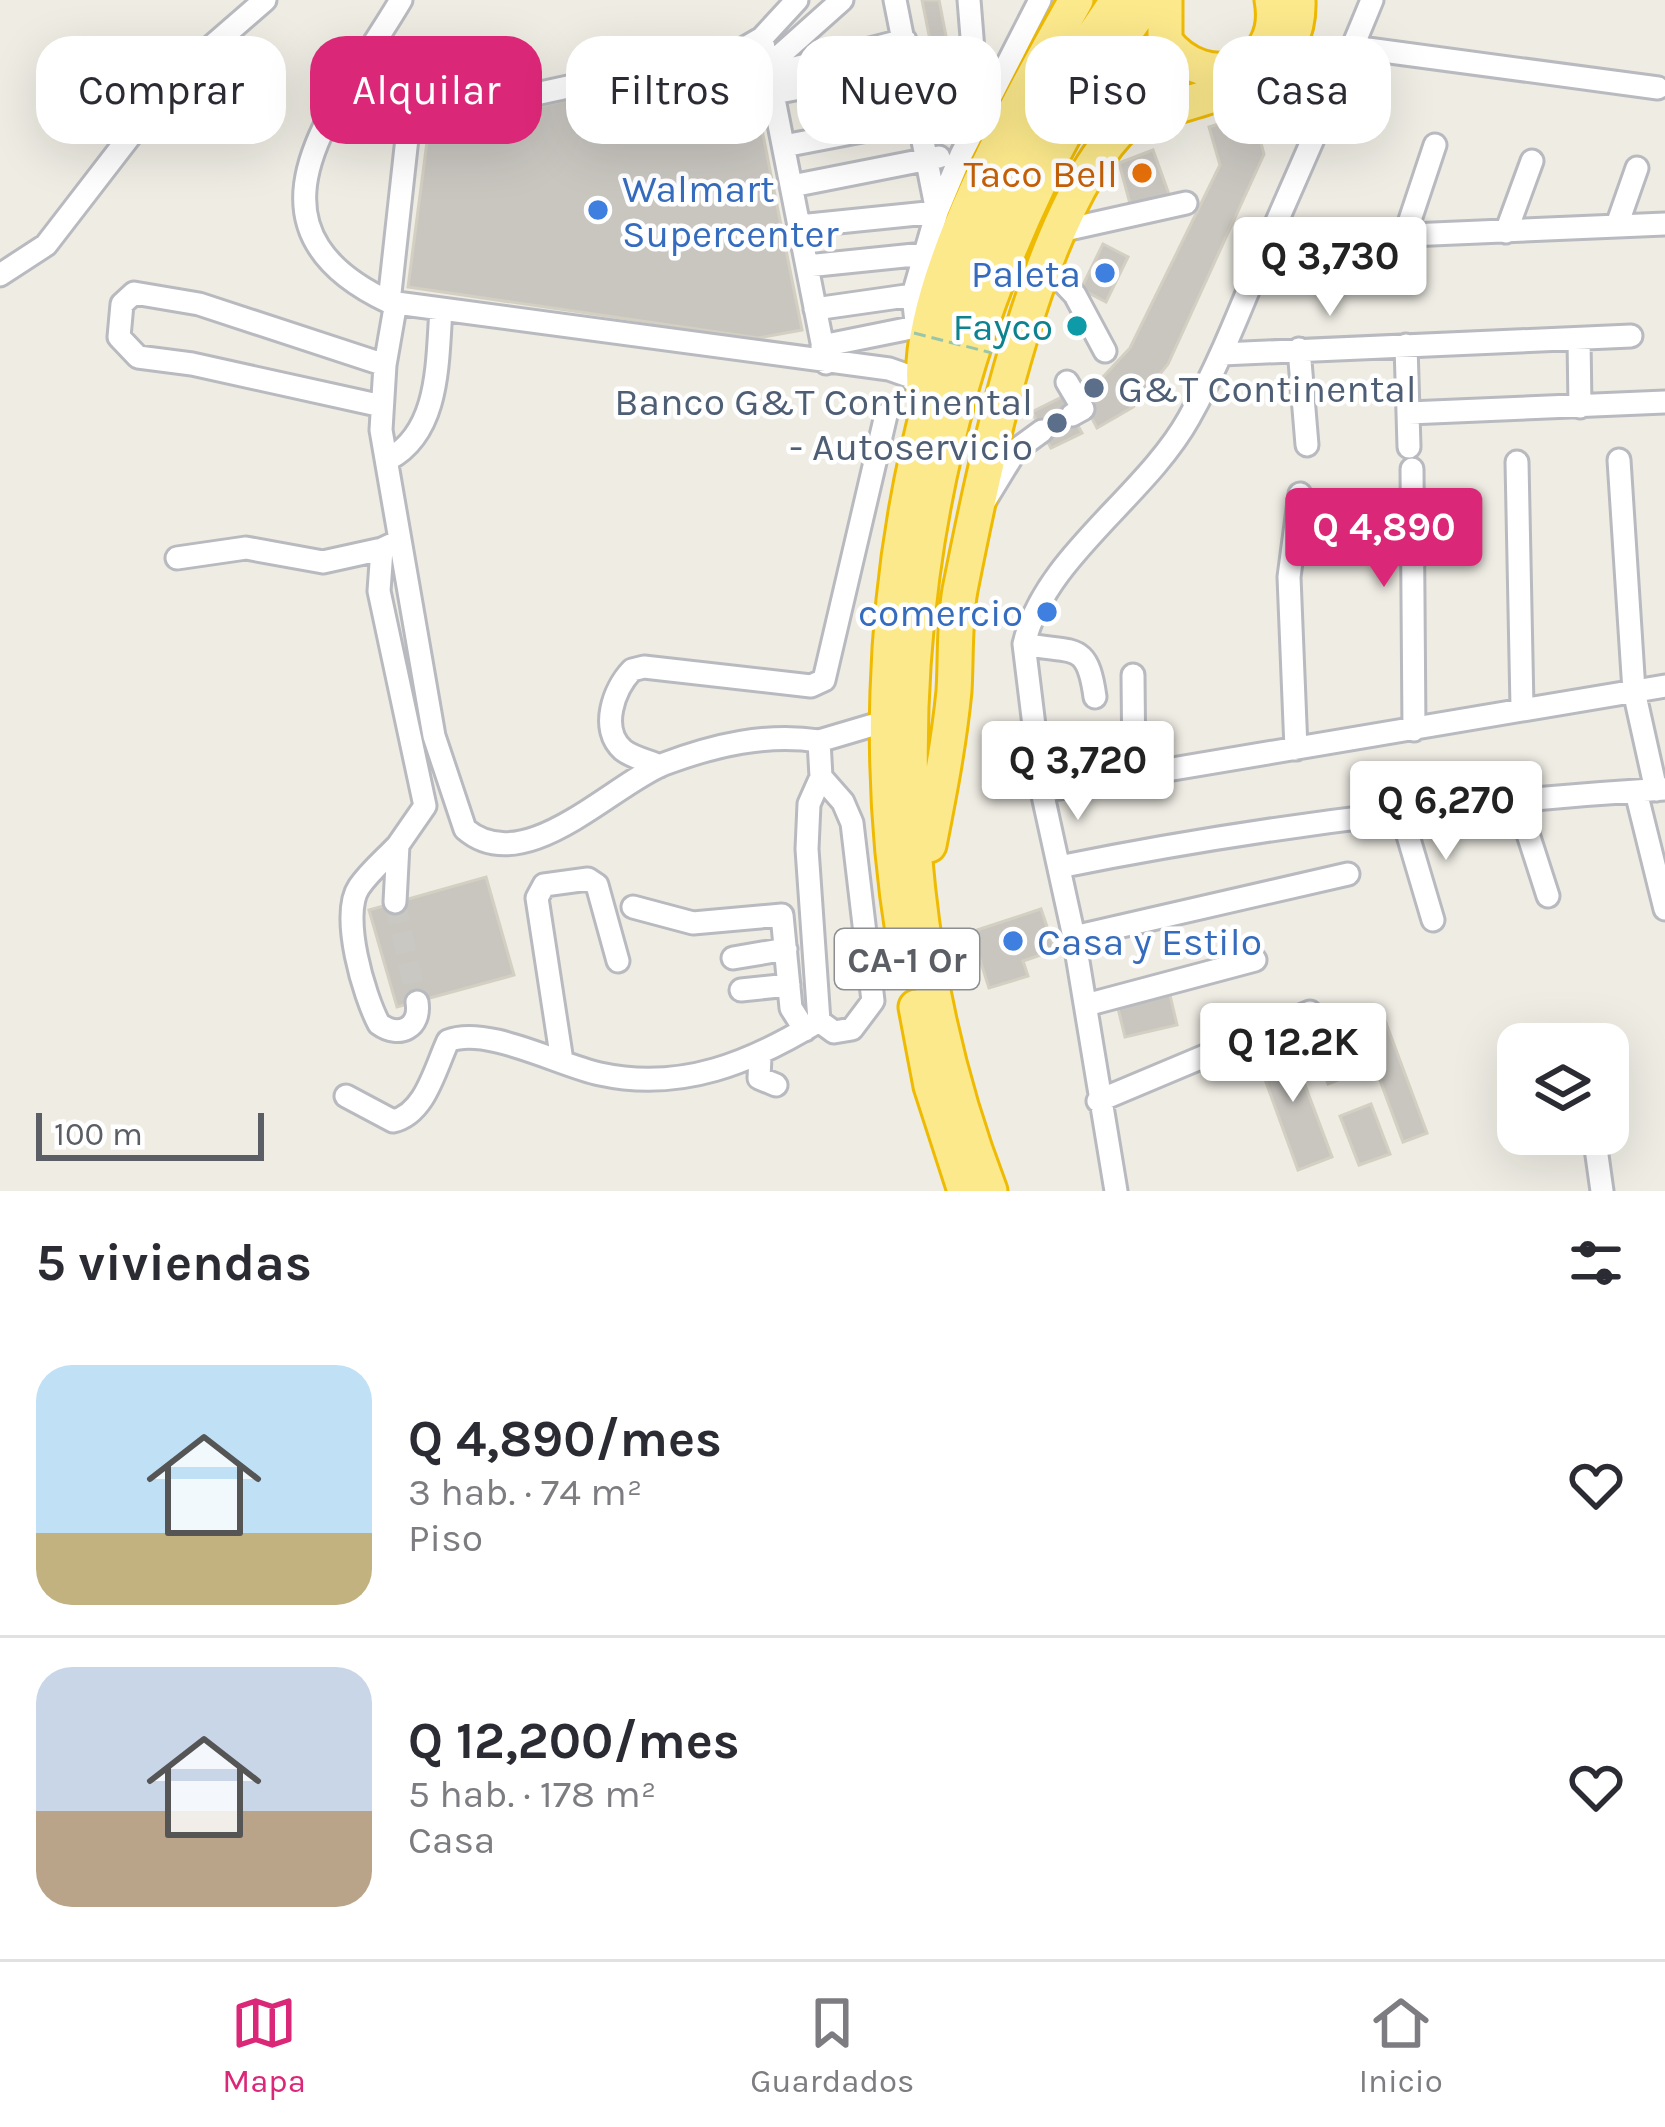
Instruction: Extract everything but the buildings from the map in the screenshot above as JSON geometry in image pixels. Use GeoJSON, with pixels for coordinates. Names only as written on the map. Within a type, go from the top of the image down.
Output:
{"type":"FeatureCollection","features":[{"type":"Feature","properties":{"kind":"highway"},"geometry":{"type":"LineString","coordinates":[[1056,36],[1076,0]]}},
{"type":"Feature","properties":{"kind":"highway","name":"CA-1 Or"},"geometry":{"type":"LineString","coordinates":[[990,1191],[954,1082],[920,894],[913,703],[921,572],[946,443],[1008,250],[1112,52],[1148,0]]}},
{"type":"Feature","properties":{"kind":"highway"},"geometry":{"type":"LineString","coordinates":[[1165,0],[1166,41],[1191,67],[1210,72],[1230,71],[1251,61],[1266,46],[1272,0]]}},
{"type":"Feature","properties":{"kind":"highway"},"geometry":{"type":"LineString","coordinates":[[1189,101],[1262,76],[1287,50],[1294,35],[1298,0]]}},
{"type":"Feature","properties":{"kind":"highway"},"geometry":{"type":"LineString","coordinates":[[1067,36],[1114,6]]}},
{"type":"Feature","properties":{"kind":"highway","name":"CA-1 Or"},"geometry":{"type":"LineString","coordinates":[[965,1191],[931,1085],[896,888],[890,720],[898,557],[926,407],[982,236],[1036,129],[1114,6]]}},
{"type":"Feature","properties":{"kind":"highway"},"geometry":{"type":"LineString","coordinates":[[926,407],[919,340],[976,195],[1025,97]]}},
{"type":"Feature","properties":{"kind":"highway"},"geometry":{"type":"LineString","coordinates":[[1042,178],[1094,144]]}},
{"type":"Feature","properties":{"kind":"highway"},"geometry":{"type":"LineString","coordinates":[[920,894],[950,726],[959,594],[1010,380],[1046,264],[1097,154],[1107,144]]}},
{"type":"Feature","properties":{"kind":"street"},"geometry":{"type":"LineString","coordinates":[[0,275],[46,245],[174,79],[265,0]]}},
{"type":"Feature","properties":{"kind":"street"},"geometry":{"type":"LineString","coordinates":[[400,0],[316,144],[302,192],[311,233],[327,260],[392,302],[824,354],[889,369],[909,376],[926,407]]}},
{"type":"Feature","properties":{"kind":"street"},"geometry":{"type":"LineString","coordinates":[[764,36],[797,0]]}},
{"type":"Feature","properties":{"kind":"street"},"geometry":{"type":"LineString","coordinates":[[895,0],[904,36]]}},
{"type":"Feature","properties":{"kind":"street"},"geometry":{"type":"LineString","coordinates":[[969,0],[974,36]]}},
{"type":"Feature","properties":{"kind":"street"},"geometry":{"type":"LineString","coordinates":[[824,354],[911,328],[916,322],[913,295],[937,212],[1040,0]]}},
{"type":"Feature","properties":{"kind":"street"},"geometry":{"type":"LineString","coordinates":[[1357,36],[1372,0]]}},
{"type":"Feature","properties":{"kind":"street"},"geometry":{"type":"LineString","coordinates":[[773,75],[849,6]]}},
{"type":"Feature","properties":{"kind":"street"},"geometry":{"type":"LineString","coordinates":[[1391,52],[1658,88]]}},
{"type":"Feature","properties":{"kind":"street"},"geometry":{"type":"LineString","coordinates":[[1001,53],[1010,56]]}},
{"type":"Feature","properties":{"kind":"street"},"geometry":{"type":"LineString","coordinates":[[566,87],[416,120],[408,129],[381,430],[389,459],[391,545],[434,736],[465,829],[493,845],[544,835],[660,766],[759,739],[782,735],[819,741],[890,720]]}},
{"type":"Feature","properties":{"kind":"street"},"geometry":{"type":"LineString","coordinates":[[773,88],[824,354]]}},
{"type":"Feature","properties":{"kind":"street"},"geometry":{"type":"LineString","coordinates":[[784,146],[797,143]]}},
{"type":"Feature","properties":{"kind":"street"},"geometry":{"type":"LineString","coordinates":[[925,144],[937,212]]}},
{"type":"Feature","properties":{"kind":"street"},"geometry":{"type":"LineString","coordinates":[[1116,1191],[1074,937],[1042,791],[1023,667],[1024,644],[1054,580],[1158,466],[1222,354],[1311,144]]}},
{"type":"Feature","properties":{"kind":"street"},"geometry":{"type":"LineString","coordinates":[[1404,238],[1435,145]]}},
{"type":"Feature","properties":{"kind":"street"},"geometry":{"type":"LineString","coordinates":[[792,186],[961,155]]}},
{"type":"Feature","properties":{"kind":"street"},"geometry":{"type":"LineString","coordinates":[[1506,232],[1532,160]]}},
{"type":"Feature","properties":{"kind":"street"},"geometry":{"type":"LineString","coordinates":[[1617,225],[1637,167]]}},
{"type":"Feature","properties":{"kind":"street"},"geometry":{"type":"LineString","coordinates":[[1060,230],[1186,203]]}},
{"type":"Feature","properties":{"kind":"street"},"geometry":{"type":"LineString","coordinates":[[800,226],[937,212]]}},
{"type":"Feature","properties":{"kind":"street"},"geometry":{"type":"LineString","coordinates":[[1269,241],[1665,224]]}},
{"type":"Feature","properties":{"kind":"street"},"geometry":{"type":"LineString","coordinates":[[807,266],[924,254]]}},
{"type":"Feature","properties":{"kind":"street"},"geometry":{"type":"LineString","coordinates":[[1046,264],[1075,295],[1105,351]]}},
{"type":"Feature","properties":{"kind":"street"},"geometry":{"type":"LineString","coordinates":[[382,406],[192,364],[138,357],[119,337],[120,310],[134,293],[199,304],[385,364]]}},
{"type":"Feature","properties":{"kind":"street"},"geometry":{"type":"LineString","coordinates":[[815,309],[913,295]]}},
{"type":"Feature","properties":{"kind":"street"},"geometry":{"type":"LineString","coordinates":[[389,459],[409,448],[423,426],[436,370],[441,310]]}},
{"type":"Feature","properties":{"kind":"street"},"geometry":{"type":"LineString","coordinates":[[1222,354],[1631,336]]}},
{"type":"Feature","properties":{"kind":"street"},"geometry":{"type":"LineString","coordinates":[[1579,339],[1580,407]]}},
{"type":"Feature","properties":{"kind":"street"},"geometry":{"type":"LineString","coordinates":[[889,369],[919,340]]}},
{"type":"Feature","properties":{"kind":"street"},"geometry":{"type":"LineString","coordinates":[[1406,345],[1414,730]]}},
{"type":"Feature","properties":{"kind":"street"},"geometry":{"type":"LineString","coordinates":[[1299,349],[1307,446]]}},
{"type":"Feature","properties":{"kind":"street"},"geometry":{"type":"LineString","coordinates":[[1067,382],[1083,410],[1072,415]]}},
{"type":"Feature","properties":{"kind":"street"},"geometry":{"type":"LineString","coordinates":[[1409,412],[1665,402]]}},
{"type":"Feature","properties":{"kind":"street"},"geometry":{"type":"LineString","coordinates":[[660,766],[622,749],[611,731],[613,705],[632,670],[644,667],[811,686],[824,680],[886,415]]}},
{"type":"Feature","properties":{"kind":"street"},"geometry":{"type":"LineString","coordinates":[[979,509],[998,487],[1016,450],[1042,431]]}},
{"type":"Feature","properties":{"kind":"street"},"geometry":{"type":"LineString","coordinates":[[1619,460],[1634,691],[1652,790],[1665,909]]}},
{"type":"Feature","properties":{"kind":"street"},"geometry":{"type":"LineString","coordinates":[[1517,462],[1522,707]]}},
{"type":"Feature","properties":{"kind":"street"},"geometry":{"type":"LineString","coordinates":[[1296,749],[1288,577],[1300,494]]}},
{"type":"Feature","properties":{"kind":"street"},"geometry":{"type":"LineString","coordinates":[[177,558],[246,548],[323,562],[391,545]]}},
{"type":"Feature","properties":{"kind":"street"},"geometry":{"type":"LineString","coordinates":[[391,545],[379,590],[425,806],[398,845],[356,891],[352,930],[379,1024],[393,1031],[408,1028],[417,1017],[417,1002]]}},
{"type":"Feature","properties":{"kind":"street"},"geometry":{"type":"LineString","coordinates":[[1024,644],[1082,654],[1090,663],[1095,697]]}},
{"type":"Feature","properties":{"kind":"street"},"geometry":{"type":"LineString","coordinates":[[1133,675],[1133,776]]}},
{"type":"Feature","properties":{"kind":"street"},"geometry":{"type":"LineString","coordinates":[[1042,791],[1665,686]]}},
{"type":"Feature","properties":{"kind":"street"},"geometry":{"type":"LineString","coordinates":[[812,1026],[807,849],[809,804],[821,777],[819,741]]}},
{"type":"Feature","properties":{"kind":"street"},"geometry":{"type":"LineString","coordinates":[[633,907],[692,922],[781,915],[791,1007],[812,1026],[842,1033],[863,1019],[873,1001],[852,824],[843,802],[821,777]]}},
{"type":"Feature","properties":{"kind":"street"},"geometry":{"type":"LineString","coordinates":[[1059,868],[1192,840],[1401,812],[1652,790]]}},
{"type":"Feature","properties":{"kind":"street"},"geometry":{"type":"LineString","coordinates":[[1518,803],[1549,896]]}},
{"type":"Feature","properties":{"kind":"street"},"geometry":{"type":"LineString","coordinates":[[1401,812],[1433,920]]}},
{"type":"Feature","properties":{"kind":"street"},"geometry":{"type":"LineString","coordinates":[[395,902],[398,845]]}},
{"type":"Feature","properties":{"kind":"street"},"geometry":{"type":"LineString","coordinates":[[1074,937],[1348,874]]}},
{"type":"Feature","properties":{"kind":"street"},"geometry":{"type":"LineString","coordinates":[[562,1061],[536,898],[544,885],[588,879],[596,885],[618,961]]}},
{"type":"Feature","properties":{"kind":"street"},"geometry":{"type":"LineString","coordinates":[[733,958],[786,949]]}},
{"type":"Feature","properties":{"kind":"street"},"geometry":{"type":"LineString","coordinates":[[1086,1005],[1255,960]]}},
{"type":"Feature","properties":{"kind":"street"},"geometry":{"type":"LineString","coordinates":[[741,990],[789,986]]}},
{"type":"Feature","properties":{"kind":"street"},"geometry":{"type":"LineString","coordinates":[[1098,1101],[1310,1012]]}},
{"type":"Feature","properties":{"kind":"street"},"geometry":{"type":"LineString","coordinates":[[346,1096],[392,1120],[405,1117],[416,1109],[448,1041],[457,1038],[600,1074],[635,1078],[708,1075],[760,1057],[812,1026]]}},
{"type":"Feature","properties":{"kind":"street"},"geometry":{"type":"LineString","coordinates":[[760,1057],[759,1078],[776,1084]]}},
{"type":"Feature","properties":{"kind":"street"},"geometry":{"type":"LineString","coordinates":[[1597,1155],[1603,1191]]}},
{"type":"Feature","properties":{"kind":"path"},"geometry":{"type":"LineString","coordinates":[[919,340],[992,352]]}},
{"type":"Feature","properties":{"kind":"tunnel"},"geometry":{"type":"LineString","coordinates":[[395,902],[417,1002]]}},
{"type":"Feature","properties":{"kind":"place","name":"Taco Bell"},"geometry":{"type":"Point","coordinates":[1142,173]}},
{"type":"Feature","properties":{"kind":"place","name":"Walmart Supercenter"},"geometry":{"type":"Point","coordinates":[598,210]}},
{"type":"Feature","properties":{"kind":"place","name":"Paleta"},"geometry":{"type":"Point","coordinates":[1105,273]}},
{"type":"Feature","properties":{"kind":"place","name":"Fayco"},"geometry":{"type":"Point","coordinates":[1077,326]}},
{"type":"Feature","properties":{"kind":"place","name":"G&T Continental"},"geometry":{"type":"Point","coordinates":[1094,388]}},
{"type":"Feature","properties":{"kind":"place","name":"Banco G&T Continental - Autoservicio"},"geometry":{"type":"Point","coordinates":[1057,423]}},
{"type":"Feature","properties":{"kind":"place","name":"comercio"},"geometry":{"type":"Point","coordinates":[1047,612]}},
{"type":"Feature","properties":{"kind":"place","name":"Casa y Estilo"},"geometry":{"type":"Point","coordinates":[1013,941]}}]}
